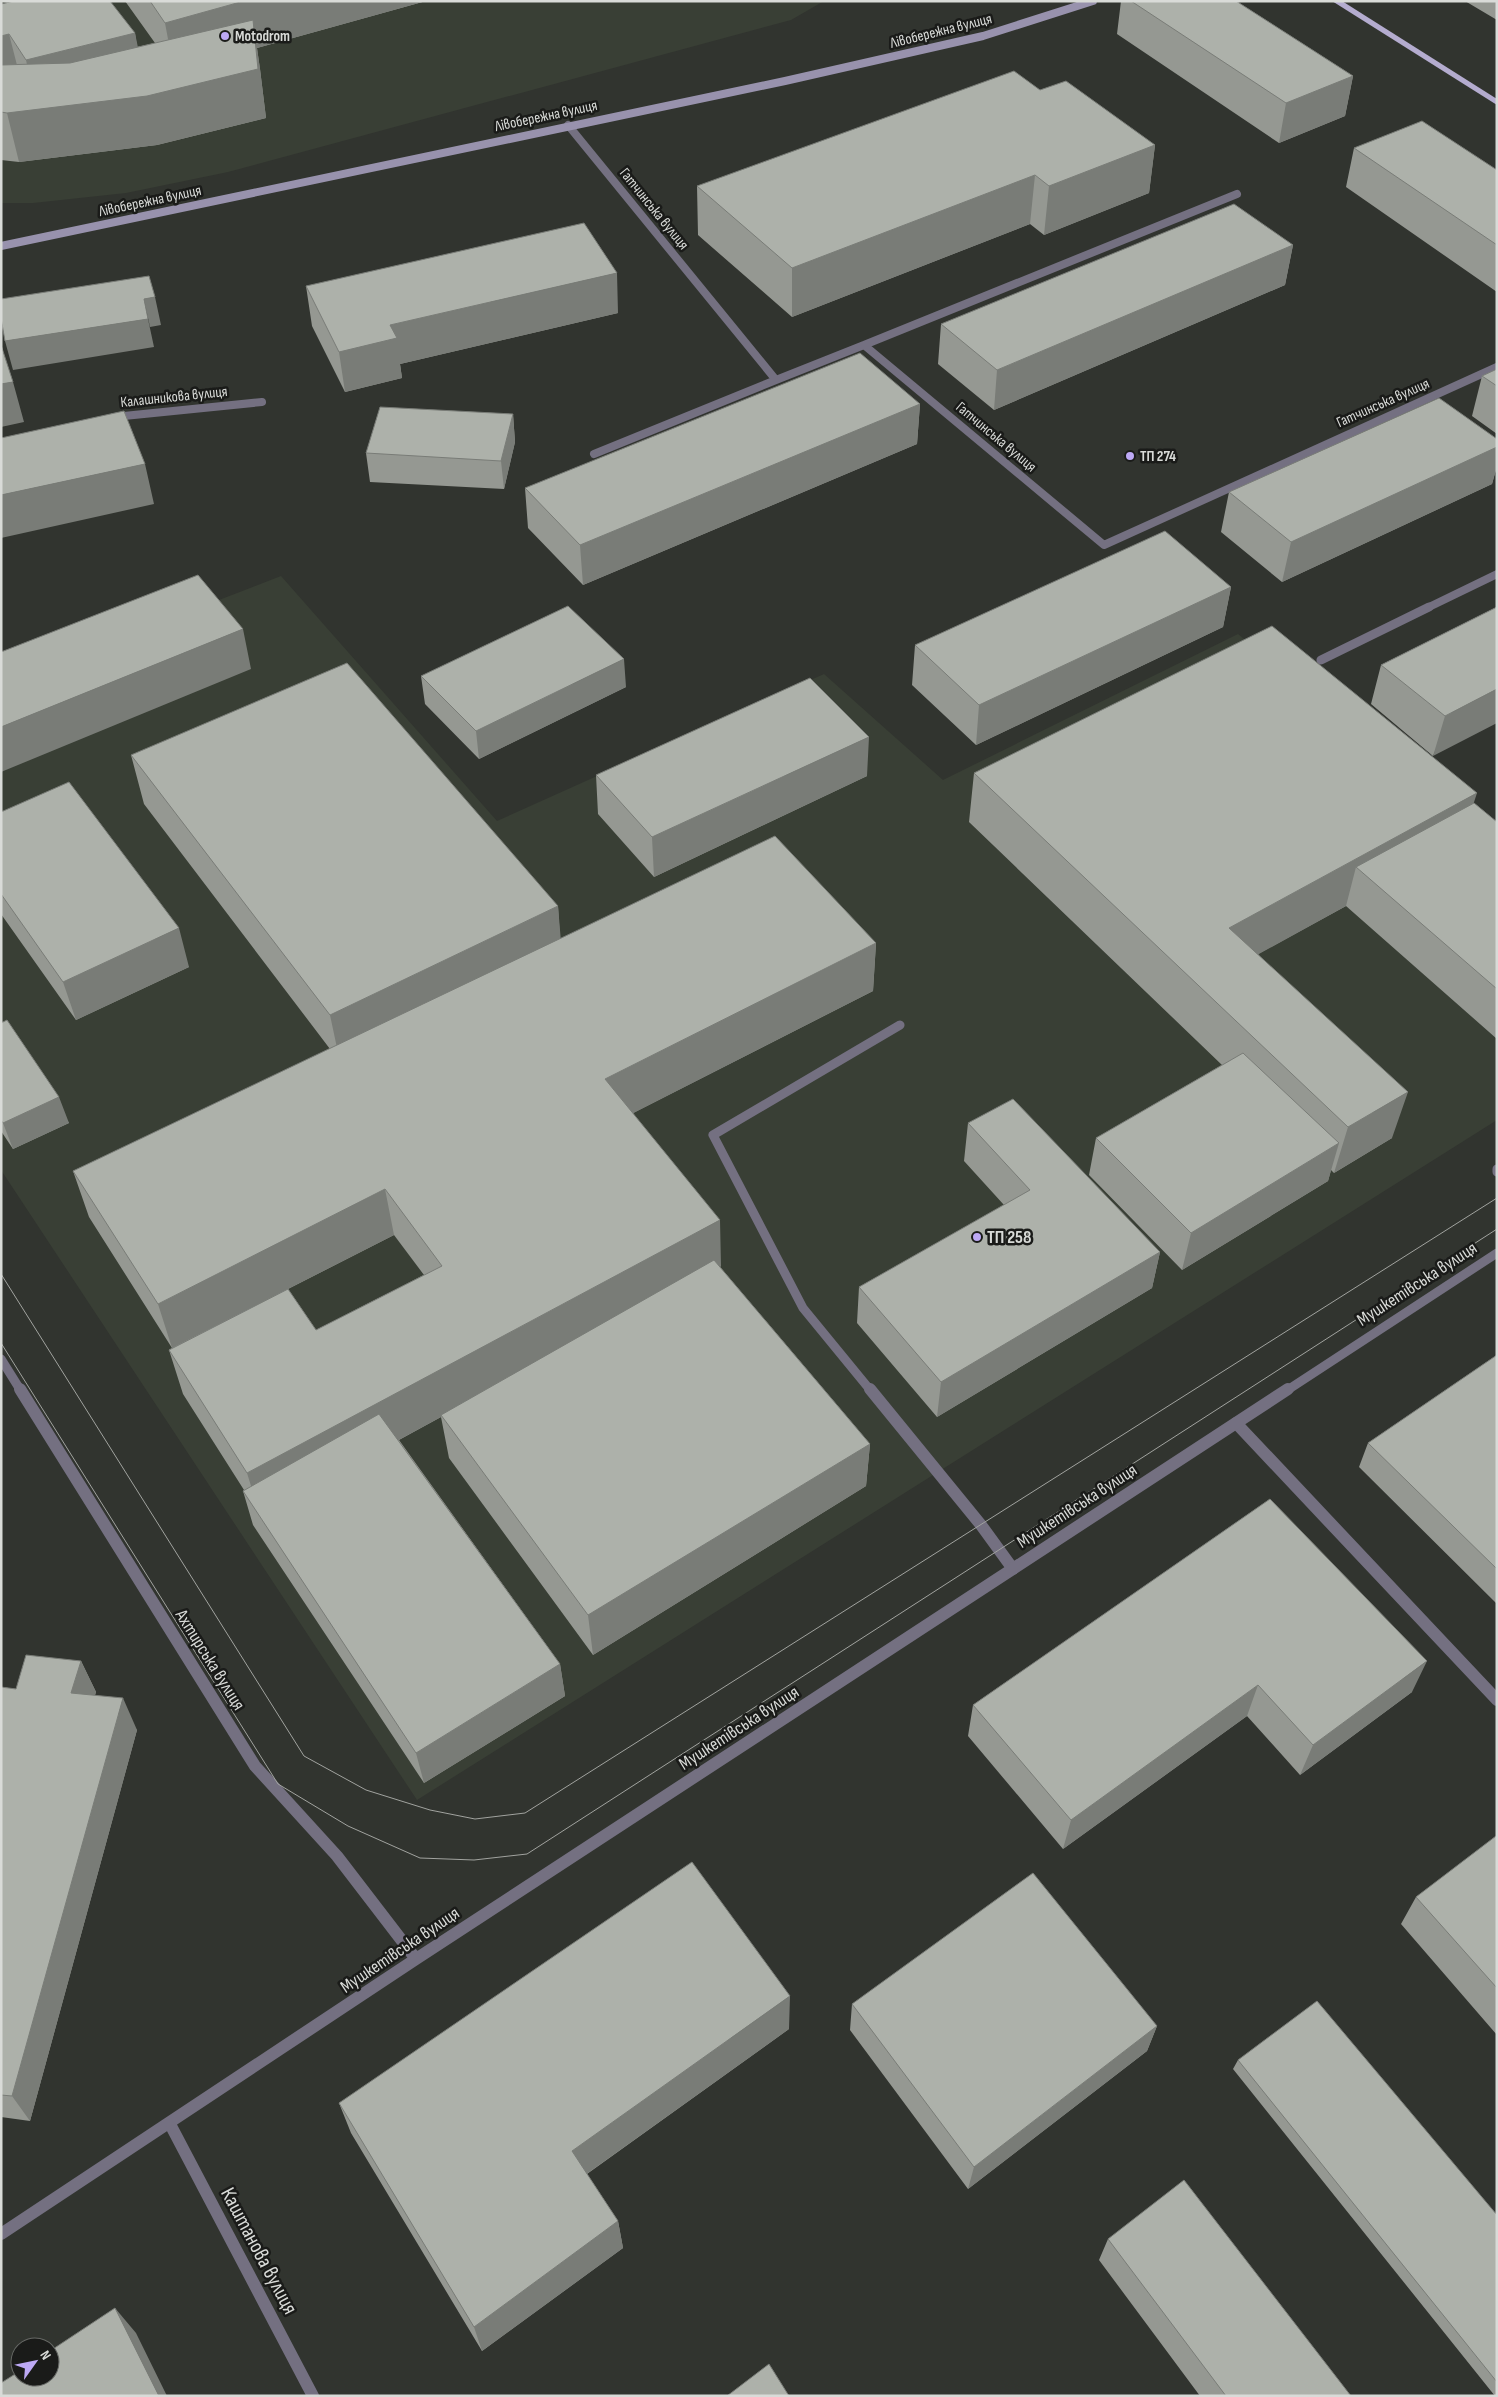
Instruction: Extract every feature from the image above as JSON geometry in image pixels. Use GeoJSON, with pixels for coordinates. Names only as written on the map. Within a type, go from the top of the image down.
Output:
{"type":"FeatureCollection","features":[{"type":"Feature","properties":{"kind":"main road","name":"Лівобережна вулиця"},"geometry":{"type":"LineString","coordinates":[[1,246],[568,125],[785,81],[983,36],[1093,1]]}},
{"type":"Feature","properties":{"kind":"main road"},"geometry":{"type":"LineString","coordinates":[[1336,1],[1497,103]]}},
{"type":"Feature","properties":{"kind":"street","name":"Гатчинська вулиця"},"geometry":{"type":"LineString","coordinates":[[568,125],[776,380]]}},
{"type":"Feature","properties":{"kind":"street"},"geometry":{"type":"LineString","coordinates":[[594,454],[1237,194]]}},
{"type":"Feature","properties":{"kind":"street","name":"Гатчинська вулиця"},"geometry":{"type":"LineString","coordinates":[[864,345],[1104,545],[1497,367]]}},
{"type":"Feature","properties":{"kind":"street","name":"Калашникова вулиця"},"geometry":{"type":"LineString","coordinates":[[102,420],[121,416],[262,402]]}},
{"type":"Feature","properties":{"kind":"street"},"geometry":{"type":"LineString","coordinates":[[1321,660],[1497,574]]}},
{"type":"Feature","properties":{"kind":"street"},"geometry":{"type":"LineString","coordinates":[[900,1025],[713,1135],[803,1308],[980,1525],[1013,1569]]}},
{"type":"Feature","properties":{"kind":"street","name":"Мушкетівська вулиця"},"geometry":{"type":"LineString","coordinates":[[1,2234],[170,2124],[416,1959],[1497,1253]]}},
{"type":"Feature","properties":{"kind":"street","name":"Ахтирська вулиця"},"geometry":{"type":"LineString","coordinates":[[1,1359],[255,1766],[337,1856],[416,1959]]}},
{"type":"Feature","properties":{"kind":"street"},"geometry":{"type":"LineString","coordinates":[[1236,1423],[1497,1700]]}},
{"type":"Feature","properties":{"kind":"street","name":"Каштанова вулиця"},"geometry":{"type":"LineString","coordinates":[[170,2124],[313,2396]]}},
{"type":"Feature","properties":{"kind":"shaded area"},"geometry":{"type":"Polygon","coordinates":[[[1,1],[824,1],[791,20],[228,172],[126,193],[33,203],[1,203],[1,1]]]}},
{"type":"Feature","properties":{"kind":"shaded area"},"geometry":{"type":"Polygon","coordinates":[[[281,576],[497,821],[824,674],[943,780],[1238,634],[1497,849],[1497,1120],[417,1800],[1,1170],[1,684],[281,576]]]}},
{"type":"Feature","properties":{"kind":"building"},"geometry":{"type":"Polygon","coordinates":[[[14,1],[110,1],[135,33],[26,60],[9,34],[1,36],[1,4],[14,1]]]}},
{"type":"Feature","properties":{"kind":"building"},"geometry":{"type":"Polygon","coordinates":[[[150,1],[244,1],[165,23],[150,1]]]}},
{"type":"Feature","properties":{"kind":"building"},"geometry":{"type":"Polygon","coordinates":[[[1131,1],[1236,1],[1353,76],[1286,103],[1131,1]]]}},
{"type":"Feature","properties":{"kind":"building"},"geometry":{"type":"Polygon","coordinates":[[[253,20],[258,69],[147,96],[7,113],[1,112],[1,65],[70,63],[253,20]]]}},
{"type":"Feature","properties":{"kind":"building"},"geometry":{"type":"Polygon","coordinates":[[[1014,71],[1040,90],[1066,81],[1155,145],[1049,186],[1035,175],[792,268],[697,186],[1014,71]]]}},
{"type":"Feature","properties":{"kind":"building"},"geometry":{"type":"Polygon","coordinates":[[[1422,121],[1497,170],[1497,245],[1354,148],[1422,121]]]}},
{"type":"Feature","properties":{"kind":"building"},"geometry":{"type":"Polygon","coordinates":[[[1234,204],[1293,245],[997,370],[941,324],[1234,204]]]}},
{"type":"Feature","properties":{"kind":"building"},"geometry":{"type":"Polygon","coordinates":[[[584,223],[617,273],[390,325],[397,338],[339,352],[306,286],[584,223]]]}},
{"type":"Feature","properties":{"kind":"building"},"geometry":{"type":"Polygon","coordinates":[[[149,276],[155,297],[144,299],[148,319],[5,341],[1,318],[1,299],[149,276]]]}},
{"type":"Feature","properties":{"kind":"building"},"geometry":{"type":"Polygon","coordinates":[[[1,345],[13,382],[1,384],[1,345]]]}},
{"type":"Feature","properties":{"kind":"building"},"geometry":{"type":"Polygon","coordinates":[[[860,353],[920,404],[580,545],[525,488],[860,353]]]}},
{"type":"Feature","properties":{"kind":"building"},"geometry":{"type":"Polygon","coordinates":[[[1497,369],[1497,386],[1482,376],[1497,369]]]}},
{"type":"Feature","properties":{"kind":"building"},"geometry":{"type":"Polygon","coordinates":[[[1439,398],[1497,439],[1497,447],[1291,542],[1229,492],[1439,398]]]}},
{"type":"Feature","properties":{"kind":"building"},"geometry":{"type":"Polygon","coordinates":[[[380,407],[513,414],[501,461],[366,453],[380,407]]]}},
{"type":"Feature","properties":{"kind":"building"},"geometry":{"type":"Polygon","coordinates":[[[124,411],[145,464],[1,495],[1,438],[124,411]]]}},
{"type":"Feature","properties":{"kind":"building"},"geometry":{"type":"Polygon","coordinates":[[[1165,531],[1231,587],[979,705],[915,645],[1165,531]]]}},
{"type":"Feature","properties":{"kind":"building"},"geometry":{"type":"Polygon","coordinates":[[[198,575],[243,629],[1,727],[1,652],[198,575]]]}},
{"type":"Feature","properties":{"kind":"building"},"geometry":{"type":"Polygon","coordinates":[[[568,606],[624,659],[476,731],[421,676],[568,606]]]}},
{"type":"Feature","properties":{"kind":"building"},"geometry":{"type":"Polygon","coordinates":[[[1497,607],[1497,689],[1445,716],[1381,665],[1497,607]]]}},
{"type":"Feature","properties":{"kind":"building"},"geometry":{"type":"Polygon","coordinates":[[[1272,626],[1477,793],[1229,928],[1408,1092],[1348,1127],[974,773],[1272,626]]]}},
{"type":"Feature","properties":{"kind":"building"},"geometry":{"type":"Polygon","coordinates":[[[347,663],[558,906],[330,1015],[131,755],[347,663]]]}},
{"type":"Feature","properties":{"kind":"building"},"geometry":{"type":"Polygon","coordinates":[[[810,678],[869,737],[652,837],[596,775],[810,678]]]}},
{"type":"Feature","properties":{"kind":"building"},"geometry":{"type":"Polygon","coordinates":[[[69,782],[179,928],[63,982],[1,894],[1,812],[69,782]]]}},
{"type":"Feature","properties":{"kind":"building"},"geometry":{"type":"Polygon","coordinates":[[[1474,803],[1497,822],[1497,989],[1356,867],[1474,803]]]}},
{"type":"Feature","properties":{"kind":"building"},"geometry":{"type":"Polygon","coordinates":[[[775,836],[876,943],[605,1079],[720,1220],[247,1473],[169,1350],[288,1289],[316,1330],[442,1266],[385,1189],[158,1304],[73,1171],[775,836]]]}},
{"type":"Feature","properties":{"kind":"building"},"geometry":{"type":"Polygon","coordinates":[[[7,1020],[59,1097],[3,1123],[1,1120],[1,1023],[7,1020]]]}},
{"type":"Feature","properties":{"kind":"building"},"geometry":{"type":"Polygon","coordinates":[[[1243,1053],[1339,1143],[1191,1233],[1096,1138],[1243,1053]]]}},
{"type":"Feature","properties":{"kind":"building"},"geometry":{"type":"Polygon","coordinates":[[[1013,1099],[1160,1252],[941,1382],[859,1287],[1030,1190],[968,1123],[1013,1099]]]}},
{"type":"Feature","properties":{"kind":"building"},"geometry":{"type":"Polygon","coordinates":[[[714,1260],[870,1444],[588,1615],[441,1415],[714,1260]]]}},
{"type":"Feature","properties":{"kind":"building"},"geometry":{"type":"Polygon","coordinates":[[[1497,1355],[1497,1569],[1368,1443],[1497,1355]]]}},
{"type":"Feature","properties":{"kind":"building"},"geometry":{"type":"Polygon","coordinates":[[[379,1414],[560,1664],[416,1753],[243,1491],[379,1414]]]}},
{"type":"Feature","properties":{"kind":"building"},"geometry":{"type":"Polygon","coordinates":[[[1270,1499],[1427,1661],[1313,1745],[1258,1685],[1071,1820],[973,1705],[1270,1499]]]}},
{"type":"Feature","properties":{"kind":"building"},"geometry":{"type":"Polygon","coordinates":[[[26,1655],[81,1661],[71,1693],[123,1698],[12,2096],[1,2095],[1,1687],[16,1689],[26,1655]]]}},
{"type":"Feature","properties":{"kind":"building"},"geometry":{"type":"Polygon","coordinates":[[[1497,1837],[1497,1988],[1416,1897],[1497,1837]]]}},
{"type":"Feature","properties":{"kind":"building"},"geometry":{"type":"Polygon","coordinates":[[[692,1862],[790,1996],[572,2151],[618,2221],[474,2327],[339,2103],[692,1862]]]}},
{"type":"Feature","properties":{"kind":"building"},"geometry":{"type":"Polygon","coordinates":[[[1033,1873],[1157,2026],[974,2167],[852,2004],[1033,1873]]]}},
{"type":"Feature","properties":{"kind":"building"},"geometry":{"type":"Polygon","coordinates":[[[1317,2001],[1497,2215],[1497,2382],[1238,2060],[1317,2001]]]}},
{"type":"Feature","properties":{"kind":"building"},"geometry":{"type":"Polygon","coordinates":[[[1184,2180],[1351,2396],[1226,2396],[1108,2239],[1184,2180]]]}},
{"type":"Feature","properties":{"kind":"building"},"geometry":{"type":"Polygon","coordinates":[[[115,2308],[159,2396],[1,2396],[1,2383],[10,2377],[10,2387],[60,2387],[60,2344],[115,2308]]]}},
{"type":"Feature","properties":{"kind":"building"},"geometry":{"type":"Polygon","coordinates":[[[769,2364],[789,2396],[727,2396],[769,2364]]]}},
{"type":"Feature","properties":{"kind":"tram line"},"geometry":{"type":"LineString","coordinates":[[1,1274],[304,1756],[366,1790],[430,1810],[475,1819],[525,1813],[1497,1198]]}},
{"type":"Feature","properties":{"kind":"tram line"},"geometry":{"type":"LineString","coordinates":[[1,1343],[278,1784],[348,1826],[420,1858],[474,1860],[527,1854],[1497,1229]]}},
{"type":"Feature","properties":{"kind":"place","name":"Motodrom"},"geometry":{"type":"Point","coordinates":[225,36]}},
{"type":"Feature","properties":{"kind":"place","name":"ТП 274"},"geometry":{"type":"Point","coordinates":[1130,456]}},
{"type":"Feature","properties":{"kind":"place","name":"ТП 258"},"geometry":{"type":"Point","coordinates":[977,1237]}}]}
